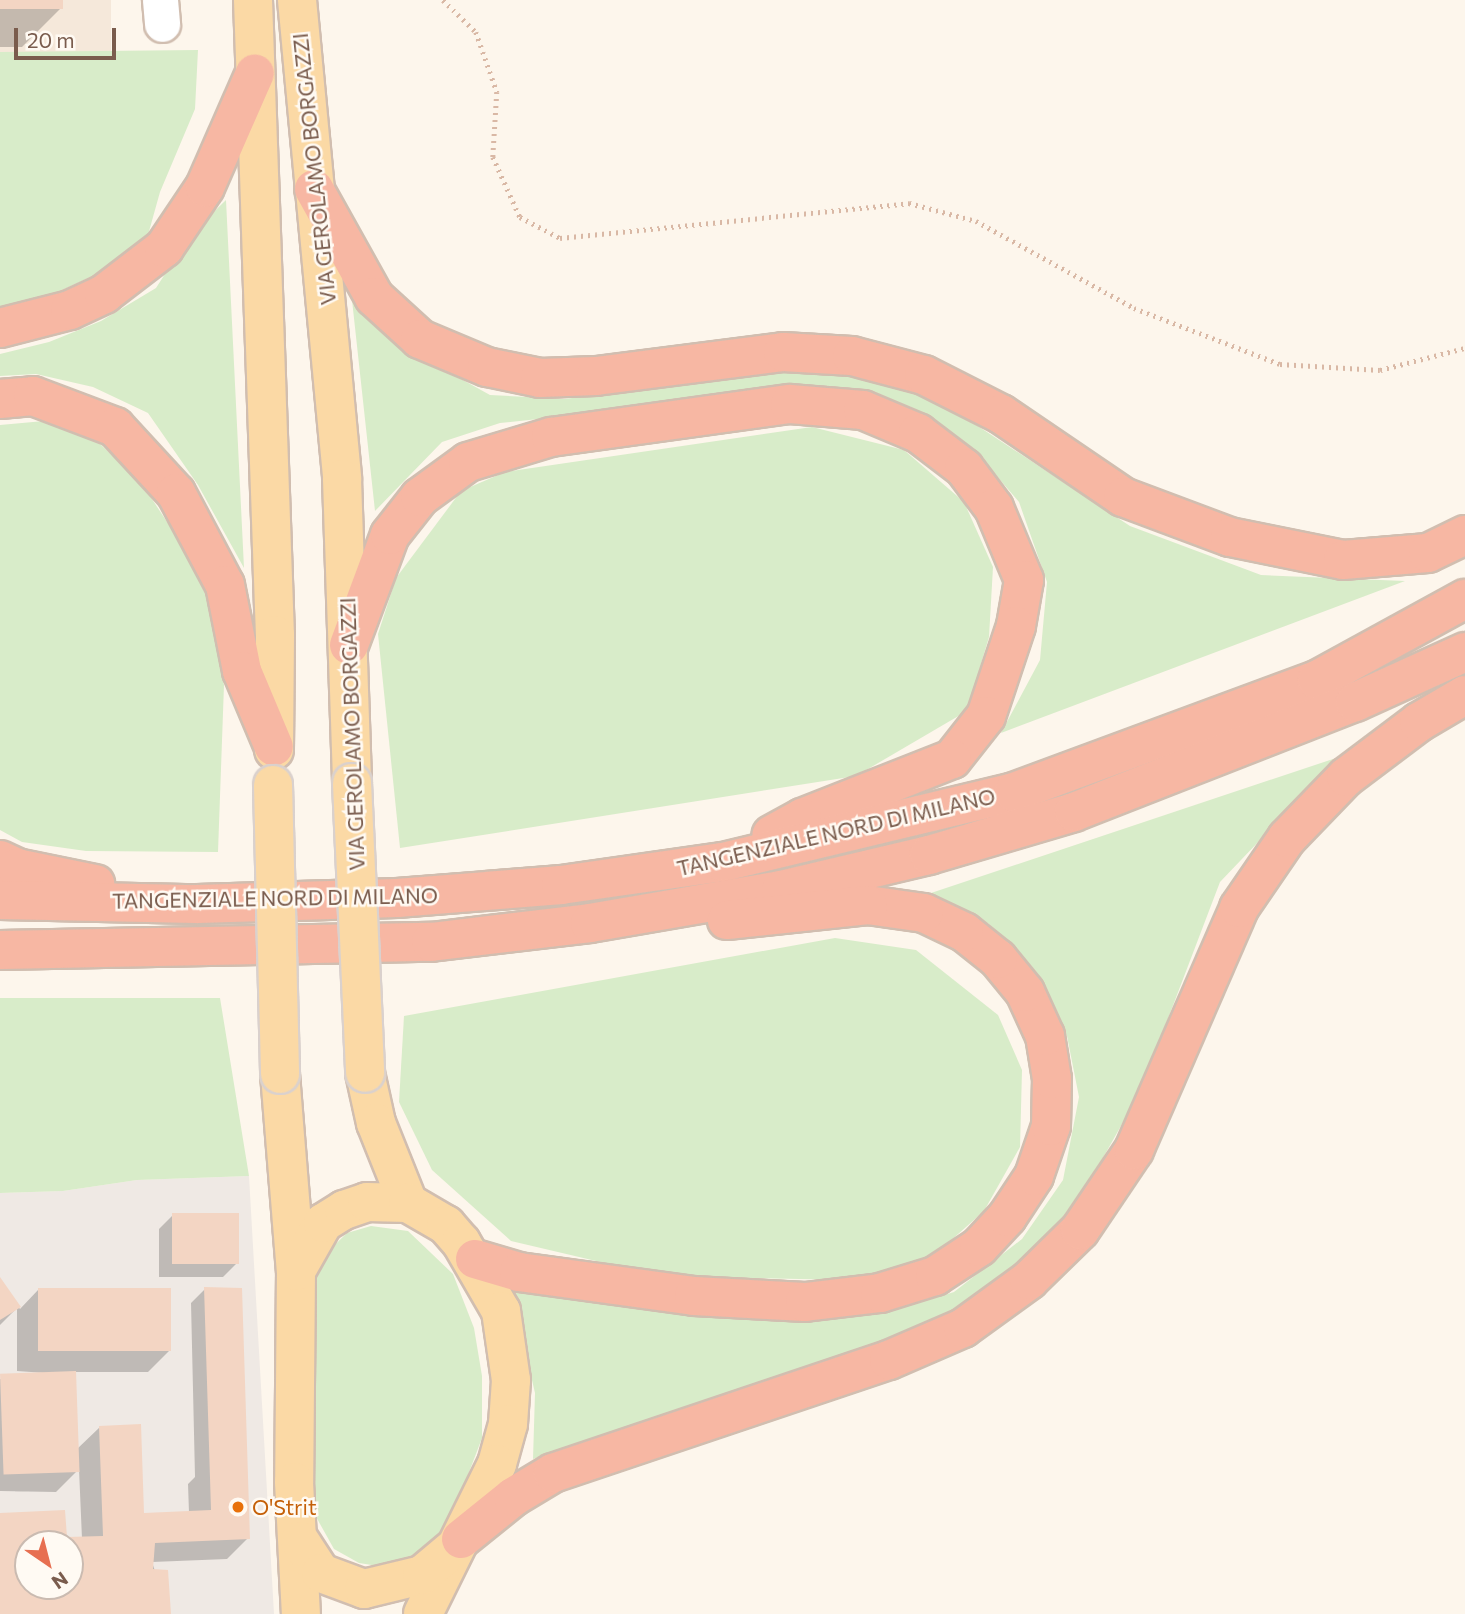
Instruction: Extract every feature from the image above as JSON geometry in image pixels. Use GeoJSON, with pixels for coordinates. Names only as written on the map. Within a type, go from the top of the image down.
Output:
{"type":"FeatureCollection","features":[{"type":"Feature","properties":{"kind":"highway"},"geometry":{"type":"LineString","coordinates":[[0,328],[70,310],[104,294],[164,248],[205,187],[255,73]]}},
{"type":"Feature","properties":{"kind":"highway"},"geometry":{"type":"LineString","coordinates":[[314,189],[343,248],[374,297],[420,339],[487,367],[540,378],[596,376],[783,352],[852,356],[925,375],[1001,414],[1123,497],[1230,537],[1343,560],[1428,553],[1465,535]]}},
{"type":"Feature","properties":{"kind":"highway"},"geometry":{"type":"LineString","coordinates":[[0,399],[33,396],[115,427],[176,493],[225,584],[242,671],[274,747]]}},
{"type":"Feature","properties":{"kind":"highway"},"geometry":{"type":"LineString","coordinates":[[349,645],[390,535],[420,497],[468,462],[551,437],[790,404],[863,410],[918,433],[964,468],[987,498],[1024,580],[1016,626],[986,716],[952,759],[802,818],[723,862]]}},
{"type":"Feature","properties":{"kind":"highway","name":"TANGENZIALE NORD DI MILANO"},"geometry":{"type":"LineString","coordinates":[[0,900],[197,904],[397,898],[561,885],[723,862],[1013,792],[1317,680],[1465,599]]}},
{"type":"Feature","properties":{"kind":"highway","name":"TANGENZIALE NORD DI MILANO"},"geometry":{"type":"LineString","coordinates":[[0,950],[431,942],[674,909],[929,855],[1074,812],[1343,707],[1465,652]]}},
{"type":"Feature","properties":{"kind":"highway"},"geometry":{"type":"LineString","coordinates":[[461,1539],[513,1497],[553,1473],[889,1360],[963,1328],[1029,1280],[1080,1230],[1134,1150],[1239,908],[1287,838],[1346,777],[1419,722],[1465,695]]}},
{"type":"Feature","properties":{"kind":"highway"},"geometry":{"type":"LineString","coordinates":[[0,860],[17,868],[197,904]]}},
{"type":"Feature","properties":{"kind":"highway"},"geometry":{"type":"LineString","coordinates":[[475,1259],[519,1272],[694,1296],[805,1301],[880,1293],[935,1276],[979,1247],[1007,1217],[1034,1177],[1051,1126],[1052,1079],[1045,1036],[1025,992],[998,959],[964,932],[924,913],[868,905],[725,920],[674,909]]}},
{"type":"Feature","properties":{"kind":"main road"},"geometry":{"type":"LineString","coordinates":[[253,0],[275,635],[273,785],[280,1074],[296,1271],[294,1482],[300,1541],[302,1614]]}},
{"type":"Feature","properties":{"kind":"main road","name":"VIA GEROLAMO BORGAZZI"},"geometry":{"type":"LineString","coordinates":[[297,0],[342,479],[365,1073],[376,1123],[408,1203]]}},
{"type":"Feature","properties":{"kind":"main road"},"geometry":{"type":"LineString","coordinates":[[296,1271],[323,1223],[367,1202],[408,1203],[446,1225],[475,1259],[501,1311],[511,1380],[508,1424],[497,1464],[423,1614]]}},
{"type":"Feature","properties":{"kind":"main road"},"geometry":{"type":"LineString","coordinates":[[300,1541],[321,1573],[364,1589],[422,1575],[461,1539]]}},
{"type":"Feature","properties":{"kind":"path"},"geometry":{"type":"LineString","coordinates":[[443,0],[476,32],[481,44],[497,92],[493,158],[520,217],[560,238],[909,202],[976,221],[1134,308],[1280,364],[1380,370],[1465,348]]}},
{"type":"Feature","properties":{"kind":"shaded area"},"geometry":{"type":"Polygon","coordinates":[[[0,0],[111,0],[111,52],[0,52],[0,0]]]}},
{"type":"Feature","properties":{"kind":"shaded area"},"geometry":{"type":"Polygon","coordinates":[[[249,1176],[274,1614],[0,1614],[0,1193],[63,1191],[137,1180],[249,1176]]]}},
{"type":"Feature","properties":{"kind":"green space"},"geometry":{"type":"Polygon","coordinates":[[[198,50],[195,109],[160,192],[148,235],[110,268],[34,303],[0,312],[0,52],[198,50]]]}},
{"type":"Feature","properties":{"kind":"green space"},"geometry":{"type":"Polygon","coordinates":[[[226,200],[244,568],[198,485],[148,413],[93,387],[36,374],[0,376],[0,354],[49,342],[101,321],[156,288],[190,235],[226,200]]]}},
{"type":"Feature","properties":{"kind":"green space"},"geometry":{"type":"Polygon","coordinates":[[[352,300],[423,358],[490,395],[564,399],[827,367],[917,386],[1130,526],[1261,575],[1405,581],[1001,733],[1040,660],[1047,582],[1019,502],[976,452],[911,407],[819,389],[500,423],[442,442],[375,511],[352,300]]]}},
{"type":"Feature","properties":{"kind":"green space"},"geometry":{"type":"Polygon","coordinates":[[[44,421],[97,441],[142,484],[177,537],[209,601],[224,685],[218,852],[86,851],[22,842],[0,830],[0,425],[44,421]]]}},
{"type":"Feature","properties":{"kind":"green space"},"geometry":{"type":"Polygon","coordinates":[[[812,427],[904,450],[964,502],[993,567],[989,637],[967,711],[856,776],[400,848],[378,634],[396,578],[461,491],[505,472],[812,427]]]}},
{"type":"Feature","properties":{"kind":"green space"},"geometry":{"type":"Polygon","coordinates":[[[1339,757],[1220,882],[1140,1092],[1068,1220],[999,1289],[892,1341],[533,1459],[535,1393],[511,1290],[701,1316],[883,1314],[954,1292],[1022,1239],[1063,1180],[1079,1097],[1067,1036],[1026,971],[989,924],[928,894],[1339,757]]]}},
{"type":"Feature","properties":{"kind":"green space"},"geometry":{"type":"Polygon","coordinates":[[[835,938],[916,950],[998,1015],[1022,1070],[1020,1147],[984,1211],[930,1259],[850,1280],[660,1276],[511,1241],[432,1170],[399,1102],[404,1016],[835,938]]]}},
{"type":"Feature","properties":{"kind":"green space"},"geometry":{"type":"Polygon","coordinates":[[[0,998],[220,998],[249,1176],[137,1180],[63,1191],[0,1193],[0,998]]]}},
{"type":"Feature","properties":{"kind":"green space"},"geometry":{"type":"Polygon","coordinates":[[[371,1226],[408,1231],[453,1274],[474,1328],[482,1376],[482,1438],[452,1517],[435,1545],[411,1560],[378,1566],[359,1563],[334,1549],[315,1515],[311,1297],[317,1262],[347,1233],[371,1226]]]}},
{"type":"Feature","properties":{"kind":"building"},"geometry":{"type":"Polygon","coordinates":[[[0,0],[63,0],[63,9],[0,9],[0,0]]]}},
{"type":"Feature","properties":{"kind":"building"},"geometry":{"type":"Polygon","coordinates":[[[172,1213],[239,1213],[239,1264],[172,1264],[172,1213]]]}},
{"type":"Feature","properties":{"kind":"building"},"geometry":{"type":"Polygon","coordinates":[[[0,1277],[21,1307],[0,1320],[0,1277]]]}},
{"type":"Feature","properties":{"kind":"building"},"geometry":{"type":"Polygon","coordinates":[[[204,1287],[242,1288],[250,1539],[155,1543],[153,1569],[168,1570],[171,1614],[0,1614],[0,1513],[65,1510],[66,1530],[14,1530],[14,1600],[84,1600],[84,1537],[103,1536],[99,1426],[141,1424],[144,1513],[211,1510],[204,1287]]]}},
{"type":"Feature","properties":{"kind":"building"},"geometry":{"type":"Polygon","coordinates":[[[38,1288],[171,1288],[171,1351],[38,1351],[38,1288]]]}},
{"type":"Feature","properties":{"kind":"building"},"geometry":{"type":"Polygon","coordinates":[[[76,1371],[80,1472],[4,1475],[0,1374],[76,1371]]]}},
{"type":"Feature","properties":{"kind":"place","name":"O'Strit"},"geometry":{"type":"Point","coordinates":[238,1507]}}]}
